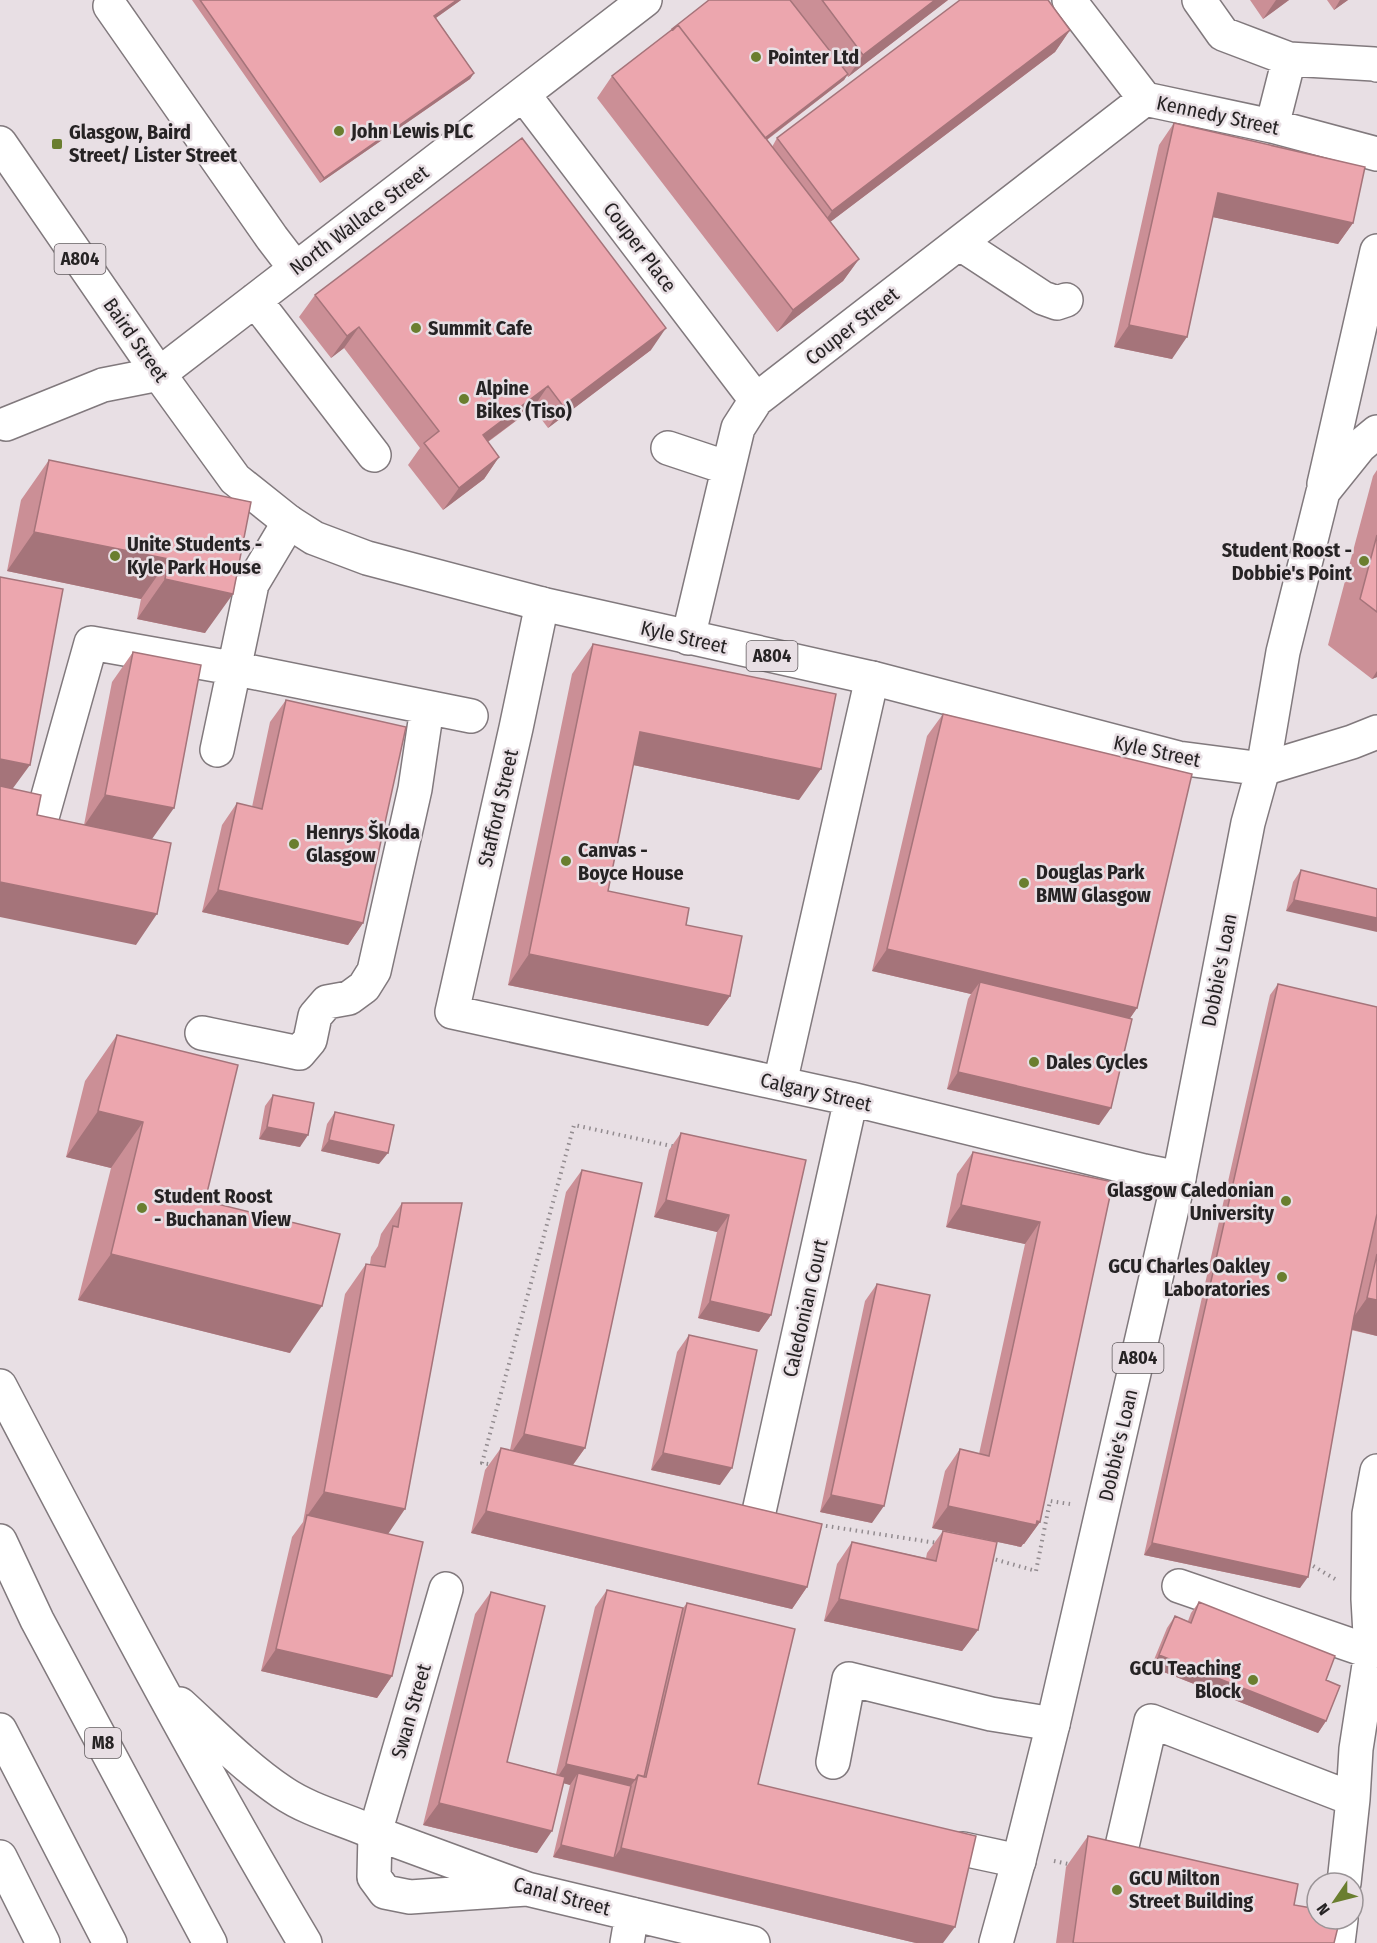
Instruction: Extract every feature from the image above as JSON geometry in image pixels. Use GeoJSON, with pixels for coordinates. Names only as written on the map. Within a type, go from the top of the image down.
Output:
{"type":"FeatureCollection","features":[{"type":"Feature","properties":{"kind":"main road","name":"Kennedy Street"},"geometry":{"type":"LineString","coordinates":[[1069,0],[1145,99],[1272,126],[1377,154]]}},
{"type":"Feature","properties":{"kind":"main road"},"geometry":{"type":"LineString","coordinates":[[1199,0],[1223,34],[1289,59],[1377,65]]}},
{"type":"Feature","properties":{"kind":"main road","name":"North Wallace Street"},"geometry":{"type":"LineString","coordinates":[[159,374],[523,94],[630,5]]}},
{"type":"Feature","properties":{"kind":"main road"},"geometry":{"type":"LineString","coordinates":[[110,6],[295,268]]}},
{"type":"Feature","properties":{"kind":"main road"},"geometry":{"type":"LineString","coordinates":[[1272,126],[1289,59]]}},
{"type":"Feature","properties":{"kind":"main road","name":"Couper Place"},"geometry":{"type":"LineString","coordinates":[[523,94],[756,400]]}},
{"type":"Feature","properties":{"kind":"main road","name":"Couper Street"},"geometry":{"type":"LineString","coordinates":[[688,638],[738,428],[756,400],[1145,99]]}},
{"type":"Feature","properties":{"kind":"main road","name":"Baird Street"},"geometry":{"type":"LineString","coordinates":[[0,143],[159,374],[235,479],[289,522]]}},
{"type":"Feature","properties":{"kind":"main road"},"geometry":{"type":"LineString","coordinates":[[959,243],[1043,298],[1057,303],[1066,300]]}},
{"type":"Feature","properties":{"kind":"main road","name":"Dobbie's Loan"},"geometry":{"type":"LineString","coordinates":[[996,1943],[1053,1725],[1179,1178],[1248,824],[1263,768],[1283,652],[1323,492],[1377,251]]}},
{"type":"Feature","properties":{"kind":"main road"},"geometry":{"type":"LineString","coordinates":[[255,300],[374,455]]}},
{"type":"Feature","properties":{"kind":"main road"},"geometry":{"type":"LineString","coordinates":[[6,424],[103,385],[159,374]]}},
{"type":"Feature","properties":{"kind":"main road"},"geometry":{"type":"LineString","coordinates":[[1323,492],[1360,446],[1377,432]]}},
{"type":"Feature","properties":{"kind":"main road"},"geometry":{"type":"LineString","coordinates":[[668,448],[728,468]]}},
{"type":"Feature","properties":{"kind":"main road"},"geometry":{"type":"LineString","coordinates":[[217,750],[232,669],[252,584],[289,522]]}},
{"type":"Feature","properties":{"kind":"main road","name":"Kyle Street"},"geometry":{"type":"LineString","coordinates":[[289,522],[314,538],[367,558],[542,604],[872,678],[1178,758],[1263,768]]}},
{"type":"Feature","properties":{"kind":"main road","name":"Stafford Street"},"geometry":{"type":"LineString","coordinates":[[452,1012],[542,604]]}},
{"type":"Feature","properties":{"kind":"main road"},"geometry":{"type":"LineString","coordinates":[[43,814],[91,643],[471,716]]}},
{"type":"Feature","properties":{"kind":"main road"},"geometry":{"type":"LineString","coordinates":[[780,1083],[872,678]]}},
{"type":"Feature","properties":{"kind":"main road"},"geometry":{"type":"LineString","coordinates":[[202,1033],[299,1053],[309,1040],[315,1016],[327,1002],[349,998],[364,987],[374,971],[393,890],[415,789],[428,708]]}},
{"type":"Feature","properties":{"kind":"main road"},"geometry":{"type":"LineString","coordinates":[[1263,768],[1352,742],[1377,732]]}},
{"type":"Feature","properties":{"kind":"main road","name":"Calgary Street"},"geometry":{"type":"LineString","coordinates":[[452,1012],[780,1083],[1179,1178]]}},
{"type":"Feature","properties":{"kind":"main road","name":"Caledonian Court"},"geometry":{"type":"LineString","coordinates":[[758,1516],[851,1100]]}},
{"type":"Feature","properties":{"kind":"main road"},"geometry":{"type":"LineString","coordinates":[[0,1386],[159,1685],[249,1848],[305,1943]]}},
{"type":"Feature","properties":{"kind":"main road"},"geometry":{"type":"LineString","coordinates":[[1345,1871],[1353,1799],[1367,1752],[1371,1652],[1368,1599],[1370,1514],[1377,1471]]}},
{"type":"Feature","properties":{"kind":"main road","name":"M8"},"geometry":{"type":"LineString","coordinates":[[0,1540],[36,1620],[210,1943]]}},
{"type":"Feature","properties":{"kind":"main road"},"geometry":{"type":"LineString","coordinates":[[1179,1586],[1371,1652]]}},
{"type":"Feature","properties":{"kind":"main road","name":"Swan Street"},"geometry":{"type":"LineString","coordinates":[[446,1589],[375,1833],[374,1877],[385,1892],[410,1897],[527,1889]]}},
{"type":"Feature","properties":{"kind":"main road"},"geometry":{"type":"LineString","coordinates":[[833,1762],[849,1679],[991,1714],[1053,1725]]}},
{"type":"Feature","properties":{"kind":"main road","name":"Canal Street"},"geometry":{"type":"LineString","coordinates":[[159,1685],[238,1757],[283,1793],[321,1812],[629,1929],[753,1943]]}},
{"type":"Feature","properties":{"kind":"main road"},"geometry":{"type":"LineString","coordinates":[[1116,1872],[1152,1721],[1353,1799]]}},
{"type":"Feature","properties":{"kind":"main road"},"geometry":{"type":"LineString","coordinates":[[0,1730],[110,1943]]}},
{"type":"Feature","properties":{"kind":"main road"},"geometry":{"type":"LineString","coordinates":[[963,1848],[1020,1858]]}},
{"type":"Feature","properties":{"kind":"main road"},"geometry":{"type":"LineString","coordinates":[[0,1857],[43,1943]]}},
{"type":"Feature","properties":{"kind":"path"},"geometry":{"type":"LineString","coordinates":[[505,1467],[482,1463],[574,1125],[686,1150]]}},
{"type":"Feature","properties":{"kind":"path"},"geometry":{"type":"LineString","coordinates":[[984,1556],[1036,1571],[1050,1500],[1103,1511]]}},
{"type":"Feature","properties":{"kind":"path"},"geometry":{"type":"LineString","coordinates":[[816,1524],[942,1545]]}},
{"type":"Feature","properties":{"kind":"path"},"geometry":{"type":"LineString","coordinates":[[1020,1858],[1116,1872]]}},
{"type":"Feature","properties":{"kind":"building","name":"John Lewis PLC"},"geometry":{"type":"Polygon","coordinates":[[[200,0],[457,0],[434,16],[474,73],[324,178],[200,0]]]}},
{"type":"Feature","properties":{"kind":"building","name":"Pointer Ltd"},"geometry":{"type":"Polygon","coordinates":[[[709,0],[790,0],[848,74],[765,138],[678,25],[672,29],[709,0]]]}},
{"type":"Feature","properties":{"kind":"building"},"geometry":{"type":"Polygon","coordinates":[[[822,0],[935,0],[863,55],[822,0]]]}},
{"type":"Feature","properties":{"kind":"building"},"geometry":{"type":"Polygon","coordinates":[[[960,0],[1048,0],[1070,30],[832,211],[777,138],[960,0]]]}},
{"type":"Feature","properties":{"kind":"building"},"geometry":{"type":"Polygon","coordinates":[[[678,25],[859,259],[793,310],[612,76],[678,25]]]}},
{"type":"Feature","properties":{"kind":"building"},"geometry":{"type":"Polygon","coordinates":[[[1174,123],[1365,167],[1353,223],[1218,193],[1187,337],[1129,325],[1174,123]]]}},
{"type":"Feature","properties":{"kind":"building"},"geometry":{"type":"Polygon","coordinates":[[[522,138],[666,328],[563,406],[548,386],[483,435],[499,457],[459,488],[424,443],[439,431],[359,327],[347,336],[315,295],[522,138]]]}},
{"type":"Feature","properties":{"kind":"building"},"geometry":{"type":"Polygon","coordinates":[[[49,460],[251,502],[233,594],[165,579],[169,559],[34,532],[49,460]]]}},
{"type":"Feature","properties":{"kind":"building"},"geometry":{"type":"Polygon","coordinates":[[[1377,535],[1377,612],[1360,599],[1377,535]]]}},
{"type":"Feature","properties":{"kind":"building"},"geometry":{"type":"Polygon","coordinates":[[[0,577],[63,589],[30,765],[0,759],[0,577]]]}},
{"type":"Feature","properties":{"kind":"building","name":"Canvas - Boyce House"},"geometry":{"type":"Polygon","coordinates":[[[593,644],[836,694],[821,769],[640,732],[608,891],[689,908],[686,925],[742,936],[730,996],[529,954],[593,644]]]}},
{"type":"Feature","properties":{"kind":"building"},"geometry":{"type":"Polygon","coordinates":[[[133,652],[201,665],[174,808],[105,795],[133,652]]]}},
{"type":"Feature","properties":{"kind":"building","name":"Henrys Škoda Glasgow"},"geometry":{"type":"Polygon","coordinates":[[[286,700],[406,727],[363,923],[218,890],[237,803],[262,809],[286,700]]]}},
{"type":"Feature","properties":{"kind":"building","name":"Douglas Park BMW Glasgow"},"geometry":{"type":"Polygon","coordinates":[[[943,714],[1192,774],[1137,1008],[887,949],[943,714]]]}},
{"type":"Feature","properties":{"kind":"building"},"geometry":{"type":"Polygon","coordinates":[[[0,786],[41,795],[37,815],[171,843],[157,914],[0,882],[0,786]]]}},
{"type":"Feature","properties":{"kind":"building"},"geometry":{"type":"Polygon","coordinates":[[[1301,870],[1377,889],[1377,918],[1294,900],[1301,870]]]}},
{"type":"Feature","properties":{"kind":"building","name":"Dales Cycles"},"geometry":{"type":"Polygon","coordinates":[[[980,982],[1132,1019],[1111,1108],[958,1072],[980,982]]]}},
{"type":"Feature","properties":{"kind":"building","name":"GCU Charles Oakley Laboratories"},"geometry":{"type":"Polygon","coordinates":[[[1278,984],[1377,1007],[1377,1214],[1354,1317],[1308,1577],[1152,1543],[1278,984]]]}},
{"type":"Feature","properties":{"kind":"building"},"geometry":{"type":"Polygon","coordinates":[[[117,1035],[238,1065],[205,1201],[340,1234],[322,1306],[111,1254],[143,1122],[98,1111],[117,1035]]]}},
{"type":"Feature","properties":{"kind":"building"},"geometry":{"type":"Polygon","coordinates":[[[273,1095],[314,1103],[308,1135],[267,1127],[273,1095]]]}},
{"type":"Feature","properties":{"kind":"building"},"geometry":{"type":"Polygon","coordinates":[[[335,1112],[394,1125],[388,1153],[329,1140],[335,1112]]]}},
{"type":"Feature","properties":{"kind":"building"},"geometry":{"type":"Polygon","coordinates":[[[681,1133],[806,1160],[771,1315],[710,1301],[729,1215],[666,1200],[681,1133]]]}},
{"type":"Feature","properties":{"kind":"building"},"geometry":{"type":"Polygon","coordinates":[[[973,1152],[1113,1182],[1040,1522],[1037,1521],[1036,1525],[948,1506],[960,1449],[989,1456],[1040,1222],[961,1205],[973,1152]]]}},
{"type":"Feature","properties":{"kind":"building"},"geometry":{"type":"Polygon","coordinates":[[[582,1170],[642,1183],[585,1448],[524,1434],[582,1170]]]}},
{"type":"Feature","properties":{"kind":"building"},"geometry":{"type":"Polygon","coordinates":[[[402,1203],[462,1203],[405,1509],[324,1492],[366,1264],[385,1267],[393,1226],[398,1227],[402,1203]]]}},
{"type":"Feature","properties":{"kind":"building"},"geometry":{"type":"Polygon","coordinates":[[[1377,1254],[1377,1300],[1367,1298],[1377,1254]]]}},
{"type":"Feature","properties":{"kind":"building"},"geometry":{"type":"Polygon","coordinates":[[[877,1284],[930,1295],[884,1506],[831,1495],[877,1284]]]}},
{"type":"Feature","properties":{"kind":"building"},"geometry":{"type":"Polygon","coordinates":[[[689,1335],[757,1350],[732,1468],[663,1453],[689,1335]]]}},
{"type":"Feature","properties":{"kind":"building"},"geometry":{"type":"Polygon","coordinates":[[[501,1448],[822,1524],[807,1587],[486,1511],[501,1448]]]}},
{"type":"Feature","properties":{"kind":"building"},"geometry":{"type":"Polygon","coordinates":[[[307,1515],[423,1542],[392,1676],[276,1649],[307,1515]]]}},
{"type":"Feature","properties":{"kind":"building"},"geometry":{"type":"Polygon","coordinates":[[[943,1531],[997,1542],[978,1630],[839,1599],[852,1542],[936,1561],[943,1531]]]}},
{"type":"Feature","properties":{"kind":"building"},"geometry":{"type":"Polygon","coordinates":[[[607,1590],[683,1608],[644,1777],[638,1775],[635,1780],[566,1764],[607,1590]]]}},
{"type":"Feature","properties":{"kind":"building"},"geometry":{"type":"Polygon","coordinates":[[[491,1592],[545,1606],[507,1762],[565,1777],[552,1831],[439,1803],[491,1592]]]}},
{"type":"Feature","properties":{"kind":"building","name":"GCU Teaching Block"},"geometry":{"type":"Polygon","coordinates":[[[1199,1602],[1335,1656],[1326,1680],[1340,1686],[1326,1721],[1159,1655],[1175,1616],[1191,1623],[1199,1602]]]}},
{"type":"Feature","properties":{"kind":"building"},"geometry":{"type":"Polygon","coordinates":[[[687,1603],[795,1629],[758,1784],[976,1836],[955,1927],[621,1848],[638,1775],[646,1777],[687,1603]]]}},
{"type":"Feature","properties":{"kind":"building"},"geometry":{"type":"Polygon","coordinates":[[[578,1773],[631,1786],[614,1858],[561,1845],[578,1773]]]}},
{"type":"Feature","properties":{"kind":"building"},"geometry":{"type":"Polygon","coordinates":[[[1088,1836],[1298,1884],[1294,1905],[1305,1907],[1305,1931],[1337,1931],[1334,1943],[1073,1943],[1088,1836]]]}},
{"type":"Feature","properties":{"kind":"place","name":"Pointer Ltd"},"geometry":{"type":"Point","coordinates":[756,57]}},
{"type":"Feature","properties":{"kind":"place","name":"John Lewis PLC"},"geometry":{"type":"Point","coordinates":[339,131]}},
{"type":"Feature","properties":{"kind":"place","name":"Glasgow, Baird Street/ Lister Street"},"geometry":{"type":"Point","coordinates":[57,144]}},
{"type":"Feature","properties":{"kind":"place","name":"Summit Cafe"},"geometry":{"type":"Point","coordinates":[416,328]}},
{"type":"Feature","properties":{"kind":"place","name":"Alpine Bikes (Tiso)"},"geometry":{"type":"Point","coordinates":[464,399]}},
{"type":"Feature","properties":{"kind":"place","name":"Unite Students - Kyle Park House"},"geometry":{"type":"Point","coordinates":[115,556]}},
{"type":"Feature","properties":{"kind":"place","name":"Student Roost - Dobbie's Point"},"geometry":{"type":"Point","coordinates":[1364,561]}},
{"type":"Feature","properties":{"kind":"place","name":"Henrys Škoda Glasgow"},"geometry":{"type":"Point","coordinates":[294,844]}},
{"type":"Feature","properties":{"kind":"place","name":"Canvas - Boyce House"},"geometry":{"type":"Point","coordinates":[566,861]}},
{"type":"Feature","properties":{"kind":"place","name":"Douglas Park BMW Glasgow"},"geometry":{"type":"Point","coordinates":[1024,883]}},
{"type":"Feature","properties":{"kind":"place","name":"Dales Cycles"},"geometry":{"type":"Point","coordinates":[1034,1062]}},
{"type":"Feature","properties":{"kind":"place","name":"Glasgow Caledonian University"},"geometry":{"type":"Point","coordinates":[1286,1201]}},
{"type":"Feature","properties":{"kind":"place","name":"Student Roost - Buchanan View"},"geometry":{"type":"Point","coordinates":[142,1208]}},
{"type":"Feature","properties":{"kind":"place","name":"GCU Charles Oakley Laboratories"},"geometry":{"type":"Point","coordinates":[1282,1277]}},
{"type":"Feature","properties":{"kind":"place","name":"GCU Teaching Block"},"geometry":{"type":"Point","coordinates":[1253,1680]}},
{"type":"Feature","properties":{"kind":"place","name":"GCU Milton Street Building"},"geometry":{"type":"Point","coordinates":[1117,1890]}}]}
